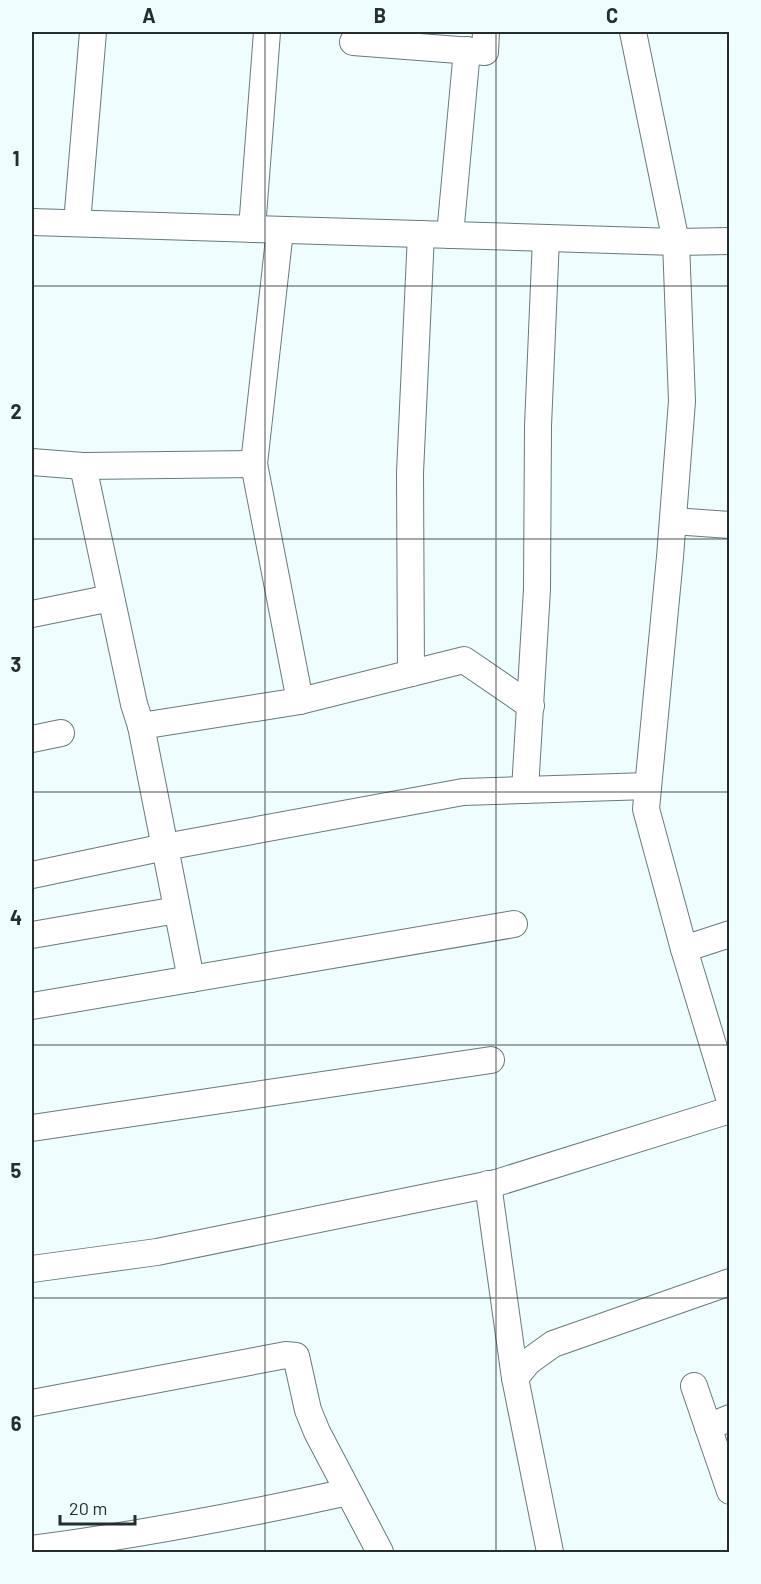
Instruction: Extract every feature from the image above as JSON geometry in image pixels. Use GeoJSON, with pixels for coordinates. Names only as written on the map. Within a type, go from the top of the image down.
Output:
{"type":"FeatureCollection","features":[{"type":"Feature","properties":{"kind":"street"},"geometry":{"type":"LineString","coordinates":[[77,223],[93,32]]}},
{"type":"Feature","properties":{"kind":"street"},"geometry":{"type":"LineString","coordinates":[[252,229],[267,32]]}},
{"type":"Feature","properties":{"kind":"street"},"geometry":{"type":"LineString","coordinates":[[353,42],[485,52],[486,32]]}},
{"type":"Feature","properties":{"kind":"street"},"geometry":{"type":"LineString","coordinates":[[633,32],[676,242],[682,401],[646,809],[729,1101]]}},
{"type":"Feature","properties":{"kind":"street"},"geometry":{"type":"LineString","coordinates":[[450,235],[467,50]]}},
{"type":"Feature","properties":{"kind":"street"},"geometry":{"type":"LineString","coordinates":[[32,222],[676,242],[729,241]]}},
{"type":"Feature","properties":{"kind":"street"},"geometry":{"type":"LineString","coordinates":[[280,230],[254,464],[300,701]]}},
{"type":"Feature","properties":{"kind":"street"},"geometry":{"type":"LineString","coordinates":[[411,673],[411,473],[421,234]]}},
{"type":"Feature","properties":{"kind":"street"},"geometry":{"type":"LineString","coordinates":[[525,790],[537,589],[538,426],[546,238]]}},
{"type":"Feature","properties":{"kind":"street"},"geometry":{"type":"LineString","coordinates":[[32,462],[83,466],[254,464]]}},
{"type":"Feature","properties":{"kind":"street"},"geometry":{"type":"LineString","coordinates":[[83,466],[134,704],[141,726],[190,979]]}},
{"type":"Feature","properties":{"kind":"street"},"geometry":{"type":"LineString","coordinates":[[673,521],[729,525]]}},
{"type":"Feature","properties":{"kind":"street"},"geometry":{"type":"LineString","coordinates":[[32,614],[111,597]]}},
{"type":"Feature","properties":{"kind":"street"},"geometry":{"type":"LineString","coordinates":[[141,726],[300,701],[464,660],[531,706]]}},
{"type":"Feature","properties":{"kind":"street"},"geometry":{"type":"LineString","coordinates":[[32,739],[61,733]]}},
{"type":"Feature","properties":{"kind":"street"},"geometry":{"type":"LineString","coordinates":[[32,875],[165,847],[463,792],[648,786]]}},
{"type":"Feature","properties":{"kind":"street"},"geometry":{"type":"LineString","coordinates":[[32,935],[177,910]]}},
{"type":"Feature","properties":{"kind":"street"},"geometry":{"type":"LineString","coordinates":[[32,1006],[514,924]]}},
{"type":"Feature","properties":{"kind":"street"},"geometry":{"type":"LineString","coordinates":[[684,949],[729,934]]}},
{"type":"Feature","properties":{"kind":"street"},"geometry":{"type":"LineString","coordinates":[[32,1128],[491,1060]]}},
{"type":"Feature","properties":{"kind":"street"},"geometry":{"type":"LineString","coordinates":[[32,1269],[157,1252],[488,1185],[729,1110]]}},
{"type":"Feature","properties":{"kind":"street"},"geometry":{"type":"LineString","coordinates":[[488,1185],[515,1378],[550,1552]]}},
{"type":"Feature","properties":{"kind":"street"},"geometry":{"type":"LineString","coordinates":[[515,1378],[528,1362],[553,1344],[729,1282]]}},
{"type":"Feature","properties":{"kind":"street"},"geometry":{"type":"LineString","coordinates":[[32,1403],[291,1354],[296,1356],[308,1410],[314,1425],[380,1552]]}},
{"type":"Feature","properties":{"kind":"street"},"geometry":{"type":"LineString","coordinates":[[694,1386],[719,1423],[729,1491]]}},
{"type":"Feature","properties":{"kind":"street"},"geometry":{"type":"LineString","coordinates":[[32,1549],[241,1515],[348,1492]]}}]}
